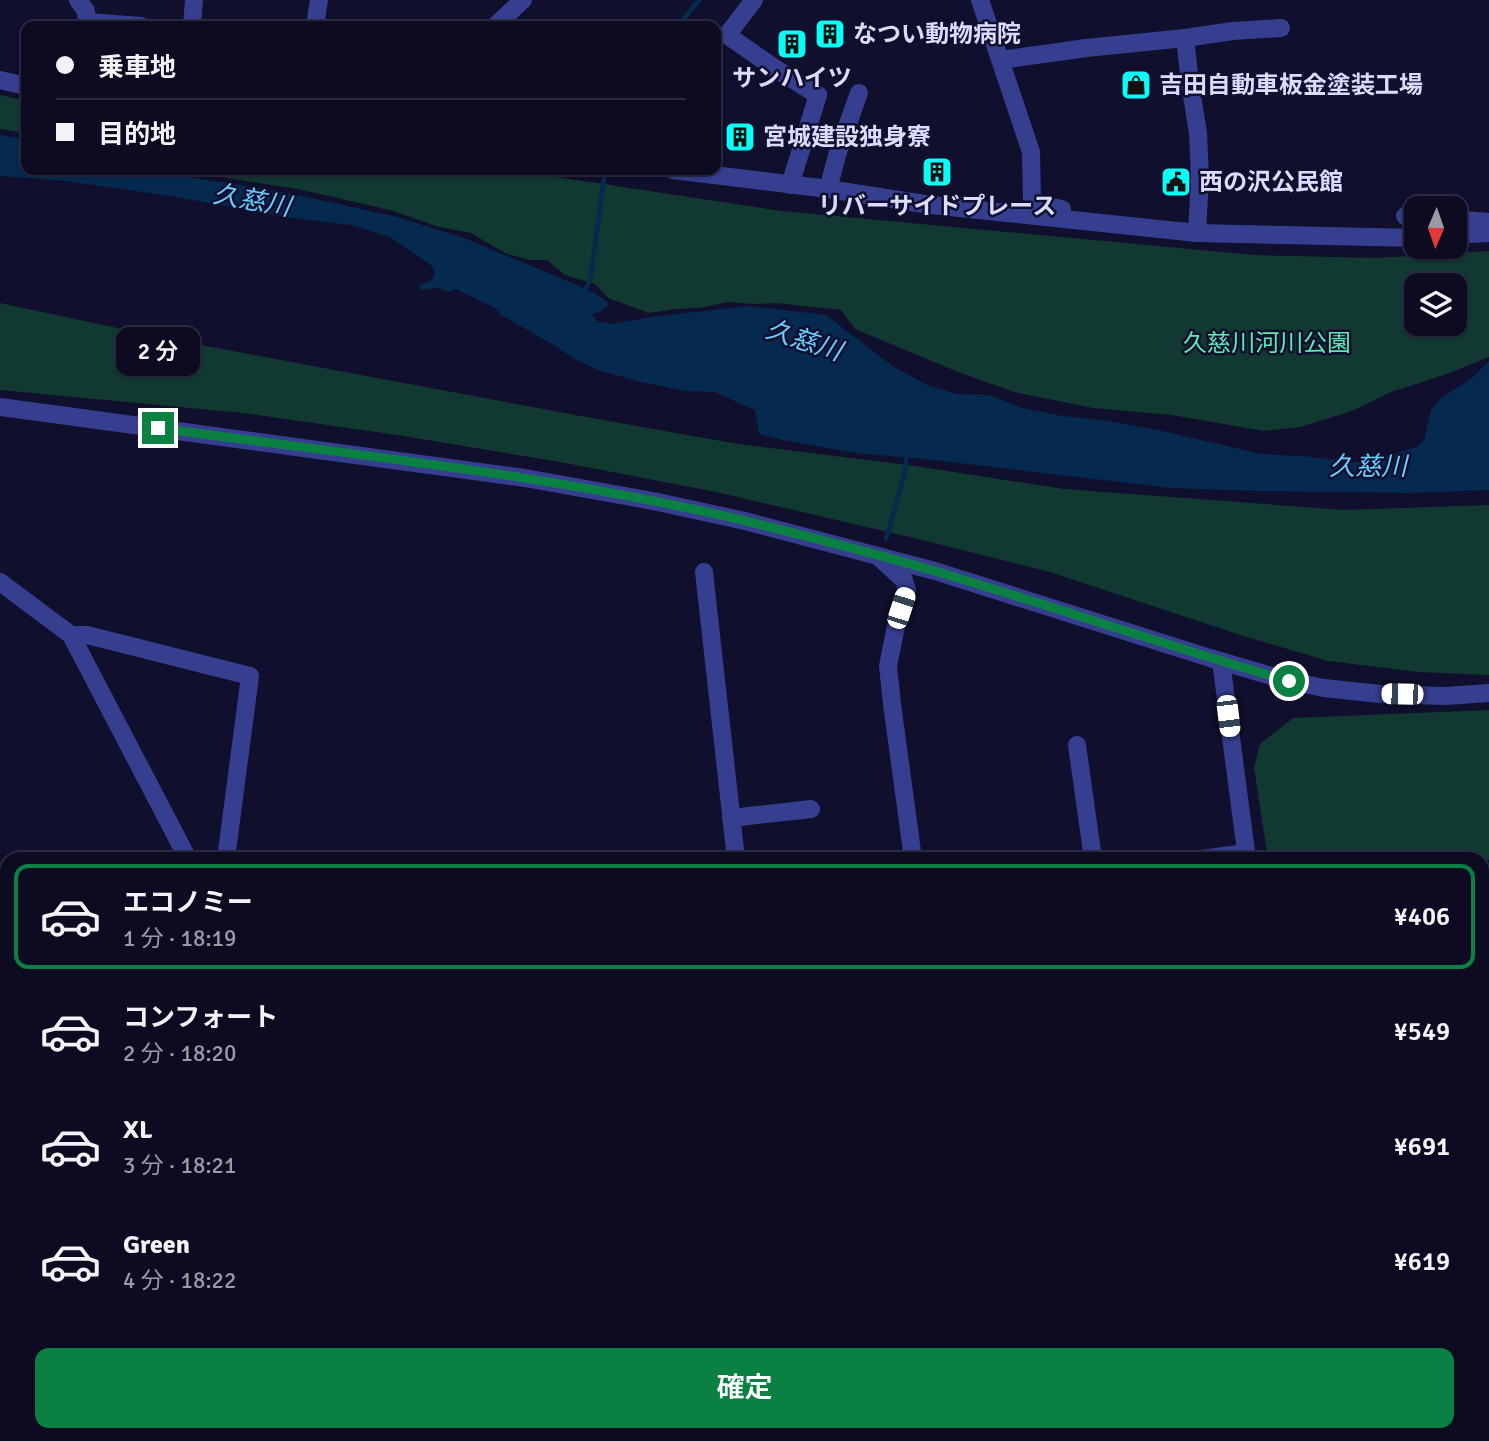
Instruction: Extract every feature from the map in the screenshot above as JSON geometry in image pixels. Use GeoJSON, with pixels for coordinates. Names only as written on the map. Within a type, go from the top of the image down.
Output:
{"type":"FeatureCollection","features":[{"type":"Feature","properties":{"kind":"street"},"geometry":{"type":"LineString","coordinates":[[78,0],[86,11],[87,21]]}},
{"type":"Feature","properties":{"kind":"street"},"geometry":{"type":"LineString","coordinates":[[192,21],[194,0]]}},
{"type":"Feature","properties":{"kind":"street"},"geometry":{"type":"LineString","coordinates":[[316,21],[319,0]]}},
{"type":"Feature","properties":{"kind":"street"},"geometry":{"type":"LineString","coordinates":[[500,21],[523,0]]}},
{"type":"Feature","properties":{"kind":"street"},"geometry":{"type":"LineString","coordinates":[[754,0],[727,35],[818,95],[790,185]]}},
{"type":"Feature","properties":{"kind":"street"},"geometry":{"type":"LineString","coordinates":[[980,0],[1031,152],[1032,202],[1124,224]]}},
{"type":"Feature","properties":{"kind":"street"},"geometry":{"type":"LineString","coordinates":[[1001,60],[1233,31],[1281,28]]}},
{"type":"Feature","properties":{"kind":"street"},"geometry":{"type":"LineString","coordinates":[[1185,38],[1198,133],[1197,233]]}},
{"type":"Feature","properties":{"kind":"street"},"geometry":{"type":"LineString","coordinates":[[0,80],[21,85]]}},
{"type":"Feature","properties":{"kind":"street"},"geometry":{"type":"LineString","coordinates":[[828,189],[859,93]]}},
{"type":"Feature","properties":{"kind":"street"},"geometry":{"type":"LineString","coordinates":[[712,175],[931,205],[1197,233],[1404,238]]}},
{"type":"Feature","properties":{"kind":"street"},"geometry":{"type":"LineString","coordinates":[[1467,220],[1489,222]]}},
{"type":"Feature","properties":{"kind":"street"},"geometry":{"type":"LineString","coordinates":[[1467,235],[1489,233]]}},
{"type":"Feature","properties":{"kind":"street"},"geometry":{"type":"LineString","coordinates":[[0,407],[525,478],[653,501],[878,555],[1289,681],[1380,694],[1446,696],[1489,693]]}},
{"type":"Feature","properties":{"kind":"street"},"geometry":{"type":"LineString","coordinates":[[878,555],[904,580],[907,590],[895,626],[888,666],[910,852]]}},
{"type":"Feature","properties":{"kind":"street"},"geometry":{"type":"LineString","coordinates":[[704,572],[735,852]]}},
{"type":"Feature","properties":{"kind":"street"},"geometry":{"type":"LineString","coordinates":[[0,582],[71,635],[184,852]]}},
{"type":"Feature","properties":{"kind":"street"},"geometry":{"type":"LineString","coordinates":[[71,635],[87,635],[250,676],[227,852]]}},
{"type":"Feature","properties":{"kind":"street"},"geometry":{"type":"LineString","coordinates":[[1221,662],[1246,852]]}},
{"type":"Feature","properties":{"kind":"street"},"geometry":{"type":"LineString","coordinates":[[1077,745],[1092,852]]}},
{"type":"Feature","properties":{"kind":"street"},"geometry":{"type":"LineString","coordinates":[[731,818],[811,809]]}},
{"type":"Feature","properties":{"kind":"green space"},"geometry":{"type":"Polygon","coordinates":[[[0,95],[21,100],[21,132],[0,129],[0,95]]]}},
{"type":"Feature","properties":{"kind":"green space","name":"久慈川河川公園"},"geometry":{"type":"Polygon","coordinates":[[[208,175],[543,175],[782,211],[1254,255],[1467,259],[1467,252],[1489,251],[1489,357],[1391,392],[1352,411],[1300,427],[1264,431],[1172,415],[1093,408],[1014,392],[855,329],[841,310],[777,303],[728,302],[649,313],[608,298],[595,284],[565,275],[547,260],[529,260],[505,253],[471,233],[439,227],[390,210],[298,189],[208,175]]]}},
{"type":"Feature","properties":{"kind":"green space"},"geometry":{"type":"Polygon","coordinates":[[[0,303],[169,339],[738,444],[915,466],[1064,489],[1344,510],[1489,505],[1489,675],[1418,672],[1328,661],[1050,572],[716,492],[560,462],[243,413],[0,390],[0,303]]]}},
{"type":"Feature","properties":{"kind":"green space"},"geometry":{"type":"Polygon","coordinates":[[[1489,710],[1489,852],[1267,852],[1254,768],[1260,744],[1293,718],[1489,710]]]}},
{"type":"Feature","properties":{"kind":"water","name":"久慈川"},"geometry":{"type":"Polygon","coordinates":[[[0,135],[21,139],[21,175],[182,175],[288,193],[397,217],[464,238],[591,291],[607,301],[608,306],[592,314],[597,321],[612,324],[748,306],[826,315],[894,367],[929,386],[957,394],[989,395],[1022,408],[1162,431],[1261,454],[1373,464],[1386,456],[1417,447],[1424,440],[1431,410],[1441,398],[1471,379],[1489,361],[1489,490],[1408,493],[1171,488],[856,453],[783,440],[759,434],[755,410],[714,392],[685,391],[598,370],[501,315],[495,308],[456,289],[450,292],[438,288],[420,290],[420,285],[432,280],[435,273],[432,266],[390,237],[351,225],[286,217],[171,196],[66,181],[0,176],[0,135]]]}},
{"type":"Feature","properties":{"kind":"waterway"},"geometry":{"type":"LineString","coordinates":[[682,21],[699,0]]}},
{"type":"Feature","properties":{"kind":"waterway"},"geometry":{"type":"LineString","coordinates":[[584,294],[591,276],[604,178]]}},
{"type":"Feature","properties":{"kind":"waterway"},"geometry":{"type":"LineString","coordinates":[[886,539],[905,473],[907,452]]}},
{"type":"Feature","properties":{"kind":"place","name":"なつい動物病院"},"geometry":{"type":"Point","coordinates":[830,34]}},
{"type":"Feature","properties":{"kind":"place","name":"サンハイツ"},"geometry":{"type":"Point","coordinates":[792,44]}},
{"type":"Feature","properties":{"kind":"place","name":"吉田自動車板金塗装工場"},"geometry":{"type":"Point","coordinates":[1136,85]}},
{"type":"Feature","properties":{"kind":"place","name":"宮城建設独身寮"},"geometry":{"type":"Point","coordinates":[740,137]}},
{"type":"Feature","properties":{"kind":"place","name":"リバーサイドプレース"},"geometry":{"type":"Point","coordinates":[937,172]}},
{"type":"Feature","properties":{"kind":"place","name":"西の沢公民館"},"geometry":{"type":"Point","coordinates":[1176,182]}},
{"type":"Feature","properties":{"kind":"route"},"geometry":{"type":"LineString","coordinates":[[158,428],[525,478],[745,521],[935,571],[1289,681]]}}]}
